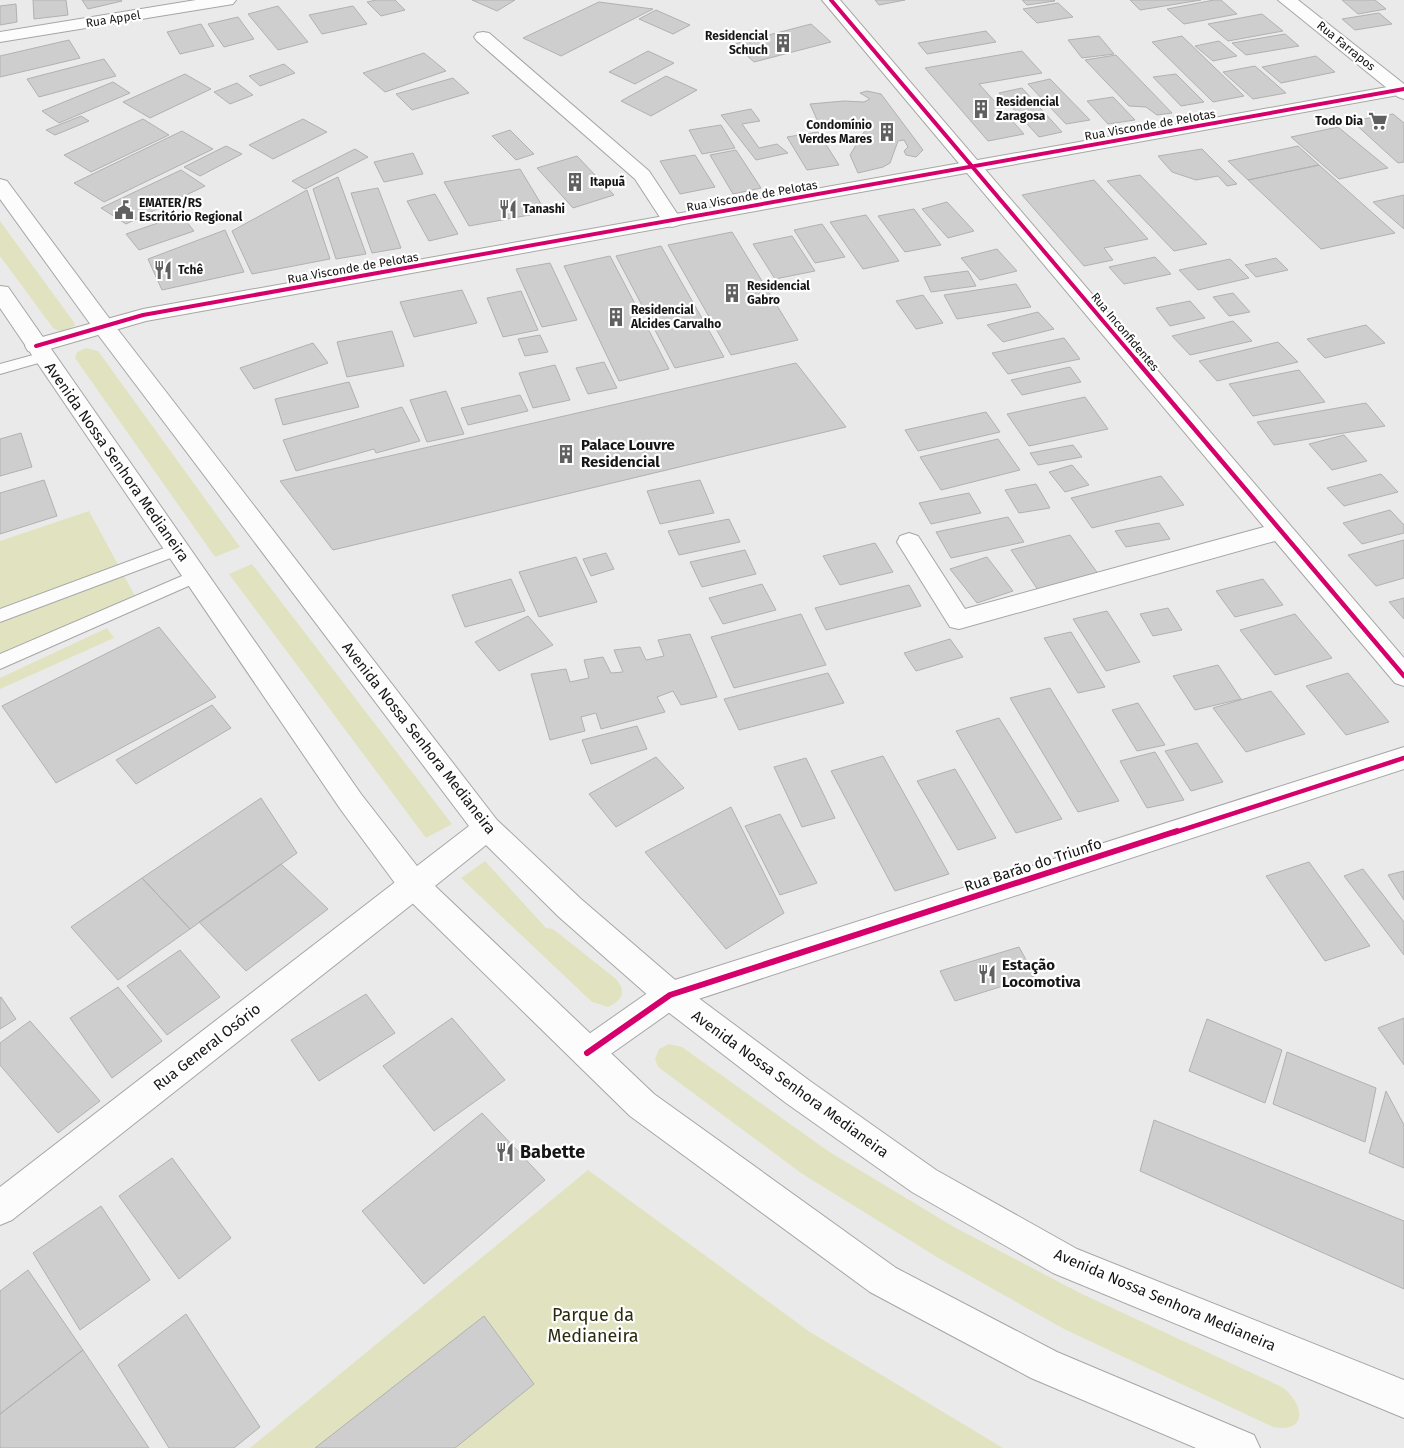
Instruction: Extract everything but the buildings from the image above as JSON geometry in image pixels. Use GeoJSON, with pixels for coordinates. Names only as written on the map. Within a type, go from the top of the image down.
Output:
{"type":"FeatureCollection","features":[{"type":"Feature","properties":{"kind":"street","name":"Rua Appel"},"geometry":{"type":"LineString","coordinates":[[0,37],[227,0]]}},
{"type":"Feature","properties":{"kind":"street","name":"Rua Inconfidentes"},"geometry":{"type":"LineString","coordinates":[[831,0],[1404,676]]}},
{"type":"Feature","properties":{"kind":"street","name":"Rua Farrapos"},"geometry":{"type":"LineString","coordinates":[[1288,0],[1403,91]]}},
{"type":"Feature","properties":{"kind":"street"},"geometry":{"type":"LineString","coordinates":[[483,37],[642,175],[672,221]]}},
{"type":"Feature","properties":{"kind":"street","name":"Rua Visconde de Pelotas"},"geometry":{"type":"LineString","coordinates":[[40,352],[104,327],[142,315],[1403,91]]}},
{"type":"Feature","properties":{"kind":"street","name":"Avenida Nossa Senhora Medianeira"},"geometry":{"type":"LineString","coordinates":[[0,185],[104,327],[487,828],[570,908],[670,995],[798,1092],[924,1181],[1066,1261],[1404,1399]]}},
{"type":"Feature","properties":{"kind":"street","name":"Avenida Nossa Senhora Medianeira"},"geometry":{"type":"LineString","coordinates":[[0,292],[351,802],[414,885],[642,1105],[883,1280],[1044,1365],[1241,1448]]}},
{"type":"Feature","properties":{"kind":"street"},"geometry":{"type":"LineString","coordinates":[[909,542],[960,620],[1280,531]]}},
{"type":"Feature","properties":{"kind":"street","name":"Rua Barão do Triunfo"},"geometry":{"type":"LineString","coordinates":[[587,1053],[670,995],[1404,758]]}},
{"type":"Feature","properties":{"kind":"street","name":"Rua General Osório"},"geometry":{"type":"LineString","coordinates":[[0,1208],[487,828]]}},
{"type":"Feature","properties":{"kind":"lane"},"geometry":{"type":"LineString","coordinates":[[0,369],[40,352]]}},
{"type":"Feature","properties":{"kind":"lane"},"geometry":{"type":"LineString","coordinates":[[0,616],[178,549]]}},
{"type":"Feature","properties":{"kind":"lane"},"geometry":{"type":"LineString","coordinates":[[0,662],[196,576]]}},
{"type":"Feature","properties":{"kind":"green space"},"geometry":{"type":"Polygon","coordinates":[[[0,221],[75,325],[62,331],[53,328],[0,256],[0,221]]]}},
{"type":"Feature","properties":{"kind":"green space"},"geometry":{"type":"Polygon","coordinates":[[[86,348],[98,351],[240,547],[215,557],[75,358],[77,352],[86,348]]]}},
{"type":"Feature","properties":{"kind":"green space"},"geometry":{"type":"Polygon","coordinates":[[[89,511],[135,596],[0,656],[0,541],[89,511]]]}},
{"type":"Feature","properties":{"kind":"green space"},"geometry":{"type":"Polygon","coordinates":[[[252,564],[452,824],[426,838],[229,574],[252,564]]]}},
{"type":"Feature","properties":{"kind":"green space"},"geometry":{"type":"Polygon","coordinates":[[[107,628],[114,638],[0,689],[0,678],[107,628]]]}},
{"type":"Feature","properties":{"kind":"green space"},"geometry":{"type":"Polygon","coordinates":[[[485,861],[546,928],[553,929],[616,979],[622,992],[617,1002],[608,1007],[592,1002],[461,878],[485,861]]]}},
{"type":"Feature","properties":{"kind":"green space"},"geometry":{"type":"Polygon","coordinates":[[[669,1044],[682,1047],[828,1151],[954,1227],[1080,1293],[1282,1387],[1295,1401],[1299,1416],[1297,1422],[1293,1426],[1285,1428],[1273,1427],[1064,1329],[940,1259],[801,1173],[658,1067],[655,1059],[659,1049],[669,1044]]]}},
{"type":"Feature","properties":{"kind":"green space","name":"Parque da Medianeira"},"geometry":{"type":"Polygon","coordinates":[[[588,1170],[810,1332],[1003,1448],[250,1448],[588,1170]]]}},
{"type":"Feature","properties":{"kind":"cycle path"},"geometry":{"type":"LineString","coordinates":[[831,0],[1404,676]]}},
{"type":"Feature","properties":{"kind":"cycle path"},"geometry":{"type":"LineString","coordinates":[[36,346],[143,315],[1404,89]]}},
{"type":"Feature","properties":{"kind":"cycle path"},"geometry":{"type":"LineString","coordinates":[[587,1053],[670,995],[1404,758]]}},
{"type":"Feature","properties":{"kind":"place","name":"Residencial Schuch"},"geometry":{"type":"Point","coordinates":[783,43]}},
{"type":"Feature","properties":{"kind":"place","name":"Residencial Zaragosa"},"geometry":{"type":"Point","coordinates":[981,109]}},
{"type":"Feature","properties":{"kind":"place","name":"Todo Dia"},"geometry":{"type":"Point","coordinates":[1378,121]}},
{"type":"Feature","properties":{"kind":"place","name":"Condomínio Verdes Mares"},"geometry":{"type":"Point","coordinates":[887,132]}},
{"type":"Feature","properties":{"kind":"place","name":"Itapuã"},"geometry":{"type":"Point","coordinates":[575,182]}},
{"type":"Feature","properties":{"kind":"place","name":"Tanashi"},"geometry":{"type":"Point","coordinates":[508,209]}},
{"type":"Feature","properties":{"kind":"place","name":"EMATER/RS Escritório Regional"},"geometry":{"type":"Point","coordinates":[124,210]}},
{"type":"Feature","properties":{"kind":"place","name":"Tchê"},"geometry":{"type":"Point","coordinates":[163,270]}},
{"type":"Feature","properties":{"kind":"place","name":"Residencial Gabro"},"geometry":{"type":"Point","coordinates":[732,293]}},
{"type":"Feature","properties":{"kind":"place","name":"Residencial Alcides Carvalho"},"geometry":{"type":"Point","coordinates":[616,317]}},
{"type":"Feature","properties":{"kind":"place","name":"Palace Louvre Residencial"},"geometry":{"type":"Point","coordinates":[566,454]}},
{"type":"Feature","properties":{"kind":"place","name":"Estação Locomotiva"},"geometry":{"type":"Point","coordinates":[987,974]}},
{"type":"Feature","properties":{"kind":"place","name":"Babette"},"geometry":{"type":"Point","coordinates":[505,1152]}}]}
